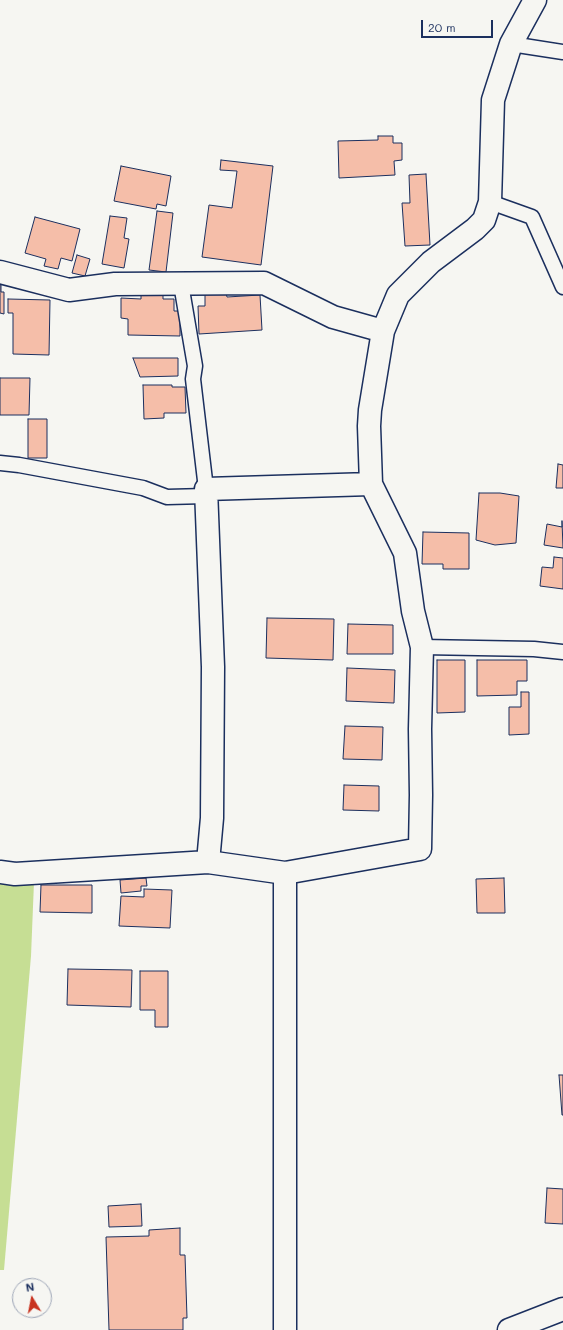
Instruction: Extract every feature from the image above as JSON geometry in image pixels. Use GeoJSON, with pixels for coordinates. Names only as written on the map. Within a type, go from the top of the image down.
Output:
{"type":"FeatureCollection","features":[{"type":"Feature","properties":{"kind":"street"},"geometry":{"type":"LineString","coordinates":[[0,872],[15,874],[208,862],[285,873],[420,849],[422,647],[413,611],[405,553],[371,484],[369,426],[370,410],[383,331],[398,295],[431,262],[475,229],[484,220],[490,202],[494,100],[511,44],[535,0]]}},
{"type":"Feature","properties":{"kind":"street"},"geometry":{"type":"LineString","coordinates":[[0,272],[69,290],[115,284],[264,283],[333,317],[383,331]]}},
{"type":"Feature","properties":{"kind":"street"},"geometry":{"type":"LineString","coordinates":[[208,862],[212,818],[213,667],[206,492],[371,484]]}},
{"type":"Feature","properties":{"kind":"street"},"geometry":{"type":"LineString","coordinates":[[285,873],[285,1330]]}},
{"type":"Feature","properties":{"kind":"street"},"geometry":{"type":"LineString","coordinates":[[509,1330],[563,1309]]}},
{"type":"Feature","properties":{"kind":"lane"},"geometry":{"type":"LineString","coordinates":[[511,44],[563,52]]}},
{"type":"Feature","properties":{"kind":"lane"},"geometry":{"type":"LineString","coordinates":[[490,202],[532,218],[563,287]]}},
{"type":"Feature","properties":{"kind":"lane"},"geometry":{"type":"LineString","coordinates":[[0,463],[19,465],[144,488],[167,497],[206,492],[193,380],[195,366],[181,284]]}},
{"type":"Feature","properties":{"kind":"lane"},"geometry":{"type":"LineString","coordinates":[[422,647],[534,649],[563,652]]}},
{"type":"Feature","properties":{"kind":"green space"},"geometry":{"type":"Polygon","coordinates":[[[0,880],[34,882],[31,956],[4,1270],[0,1270],[0,880]]]}},
{"type":"Feature","properties":{"kind":"building"},"geometry":{"type":"Polygon","coordinates":[[[378,136],[393,136],[393,143],[402,143],[402,160],[394,161],[395,175],[339,178],[338,141],[378,140],[378,136]]]}},
{"type":"Feature","properties":{"kind":"building"},"geometry":{"type":"Polygon","coordinates":[[[221,160],[273,166],[261,265],[202,257],[209,205],[232,208],[237,171],[220,170],[221,160]]]}},
{"type":"Feature","properties":{"kind":"building"},"geometry":{"type":"Polygon","coordinates":[[[121,166],[171,176],[166,206],[157,204],[156,209],[114,201],[121,166]]]}},
{"type":"Feature","properties":{"kind":"building"},"geometry":{"type":"Polygon","coordinates":[[[426,174],[430,245],[405,246],[402,203],[410,203],[409,175],[426,174]]]}},
{"type":"Feature","properties":{"kind":"building"},"geometry":{"type":"Polygon","coordinates":[[[157,211],[173,213],[166,272],[149,270],[157,211]]]}},
{"type":"Feature","properties":{"kind":"building"},"geometry":{"type":"Polygon","coordinates":[[[110,216],[127,218],[124,238],[129,239],[124,268],[102,264],[110,216]]]}},
{"type":"Feature","properties":{"kind":"building"},"geometry":{"type":"Polygon","coordinates":[[[35,217],[80,229],[72,261],[61,258],[58,269],[44,266],[46,259],[25,253],[35,217]]]}},
{"type":"Feature","properties":{"kind":"building"},"geometry":{"type":"Polygon","coordinates":[[[77,255],[90,259],[85,276],[72,273],[77,255]]]}},
{"type":"Feature","properties":{"kind":"building"},"geometry":{"type":"Polygon","coordinates":[[[0,282],[1,292],[4,292],[4,314],[0,313],[0,282]]]}},
{"type":"Feature","properties":{"kind":"building"},"geometry":{"type":"Polygon","coordinates":[[[226,293],[227,297],[260,295],[262,330],[199,334],[198,306],[205,306],[205,294],[226,293]]]}},
{"type":"Feature","properties":{"kind":"building"},"geometry":{"type":"Polygon","coordinates":[[[141,295],[163,295],[163,299],[174,299],[174,311],[180,311],[180,336],[128,335],[128,319],[121,318],[121,298],[141,299],[141,295]]]}},
{"type":"Feature","properties":{"kind":"building"},"geometry":{"type":"Polygon","coordinates":[[[8,299],[50,300],[49,355],[13,354],[13,313],[8,313],[8,299]]]}},
{"type":"Feature","properties":{"kind":"building"},"geometry":{"type":"Polygon","coordinates":[[[133,358],[178,358],[178,376],[140,377],[133,358]]]}},
{"type":"Feature","properties":{"kind":"building"},"geometry":{"type":"Polygon","coordinates":[[[0,378],[30,378],[29,415],[0,415],[0,378]]]}},
{"type":"Feature","properties":{"kind":"building"},"geometry":{"type":"Polygon","coordinates":[[[143,385],[172,385],[172,387],[185,387],[186,413],[164,413],[164,418],[144,419],[143,385]]]}},
{"type":"Feature","properties":{"kind":"building"},"geometry":{"type":"Polygon","coordinates":[[[28,419],[47,419],[47,458],[28,458],[28,419]]]}},
{"type":"Feature","properties":{"kind":"building"},"geometry":{"type":"Polygon","coordinates":[[[558,464],[563,465],[563,488],[556,488],[558,464]]]}},
{"type":"Feature","properties":{"kind":"building"},"geometry":{"type":"Polygon","coordinates":[[[479,493],[500,493],[519,496],[516,543],[495,545],[476,540],[479,493]]]}},
{"type":"Feature","properties":{"kind":"building"},"geometry":{"type":"Polygon","coordinates":[[[562,521],[563,548],[544,545],[547,524],[562,527],[562,521]]]}},
{"type":"Feature","properties":{"kind":"building"},"geometry":{"type":"Polygon","coordinates":[[[423,532],[469,533],[469,569],[443,569],[443,564],[422,564],[423,532]]]}},
{"type":"Feature","properties":{"kind":"building"},"geometry":{"type":"Polygon","coordinates":[[[554,557],[563,558],[563,589],[540,586],[542,567],[553,568],[554,557]]]}},
{"type":"Feature","properties":{"kind":"building"},"geometry":{"type":"Polygon","coordinates":[[[267,618],[334,619],[333,660],[266,658],[267,618]]]}},
{"type":"Feature","properties":{"kind":"building"},"geometry":{"type":"Polygon","coordinates":[[[348,624],[393,625],[393,654],[347,654],[348,624]]]}},
{"type":"Feature","properties":{"kind":"building"},"geometry":{"type":"Polygon","coordinates":[[[437,660],[465,660],[465,712],[437,713],[437,660]]]}},
{"type":"Feature","properties":{"kind":"building"},"geometry":{"type":"Polygon","coordinates":[[[477,660],[527,660],[527,681],[517,681],[517,695],[477,696],[477,660]]]}},
{"type":"Feature","properties":{"kind":"building"},"geometry":{"type":"Polygon","coordinates":[[[347,668],[395,670],[394,703],[346,701],[347,668]]]}},
{"type":"Feature","properties":{"kind":"building"},"geometry":{"type":"Polygon","coordinates":[[[521,692],[529,692],[529,734],[509,735],[509,707],[521,707],[521,692]]]}},
{"type":"Feature","properties":{"kind":"building"},"geometry":{"type":"Polygon","coordinates":[[[345,726],[383,727],[382,760],[343,759],[345,726]]]}},
{"type":"Feature","properties":{"kind":"building"},"geometry":{"type":"Polygon","coordinates":[[[344,785],[379,786],[379,811],[343,810],[344,785]]]}},
{"type":"Feature","properties":{"kind":"building"},"geometry":{"type":"Polygon","coordinates":[[[146,878],[147,886],[141,886],[141,891],[121,893],[120,880],[146,878]]]}},
{"type":"Feature","properties":{"kind":"building"},"geometry":{"type":"Polygon","coordinates":[[[504,878],[505,913],[477,913],[476,879],[504,878]]]}},
{"type":"Feature","properties":{"kind":"building"},"geometry":{"type":"Polygon","coordinates":[[[41,885],[92,885],[92,913],[40,912],[41,885]]]}},
{"type":"Feature","properties":{"kind":"building"},"geometry":{"type":"Polygon","coordinates":[[[144,889],[172,890],[170,928],[119,926],[121,896],[144,897],[144,889]]]}},
{"type":"Feature","properties":{"kind":"building"},"geometry":{"type":"Polygon","coordinates":[[[68,969],[132,970],[131,1007],[67,1005],[68,969]]]}},
{"type":"Feature","properties":{"kind":"building"},"geometry":{"type":"Polygon","coordinates":[[[140,971],[168,971],[168,1027],[155,1027],[155,1010],[140,1010],[140,971]]]}},
{"type":"Feature","properties":{"kind":"building"},"geometry":{"type":"Polygon","coordinates":[[[559,1075],[563,1075],[563,1115],[562,1115],[559,1075]]]}},
{"type":"Feature","properties":{"kind":"building"},"geometry":{"type":"Polygon","coordinates":[[[547,1188],[563,1189],[563,1224],[545,1223],[547,1188]]]}},
{"type":"Feature","properties":{"kind":"building"},"geometry":{"type":"Polygon","coordinates":[[[141,1204],[142,1226],[109,1227],[108,1206],[141,1204]]]}},
{"type":"Feature","properties":{"kind":"building"},"geometry":{"type":"Polygon","coordinates":[[[180,1228],[180,1255],[185,1255],[187,1318],[183,1318],[183,1330],[109,1330],[106,1237],[149,1236],[149,1230],[180,1228]]]}}]}
